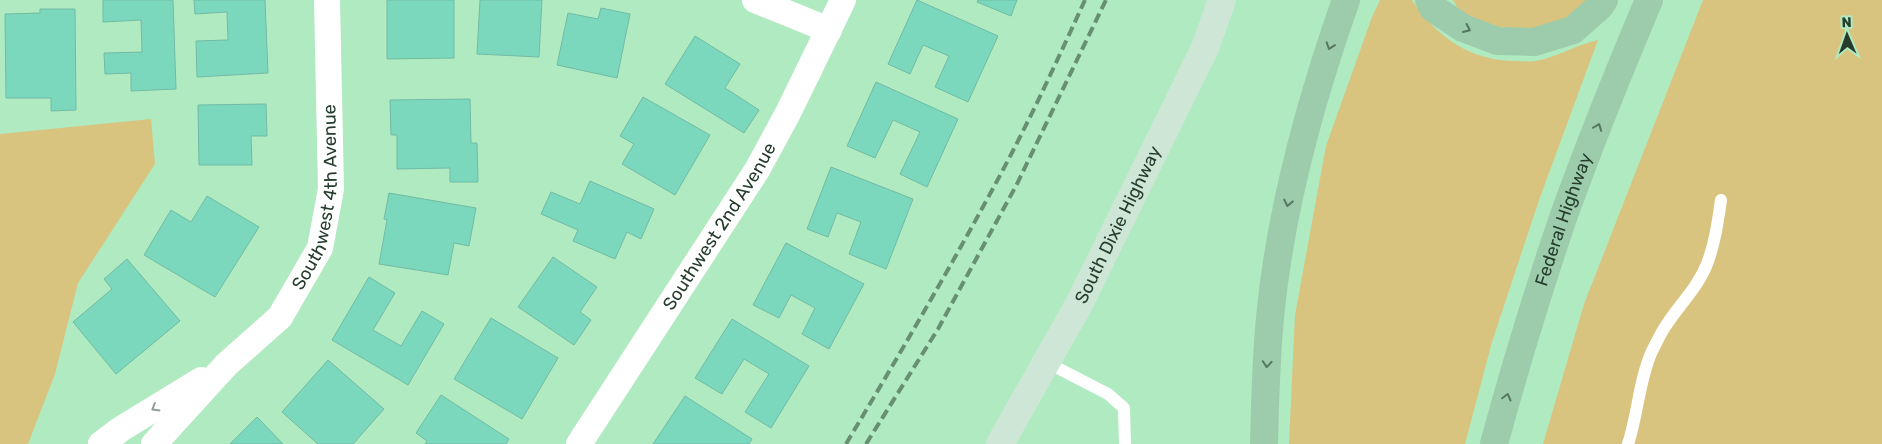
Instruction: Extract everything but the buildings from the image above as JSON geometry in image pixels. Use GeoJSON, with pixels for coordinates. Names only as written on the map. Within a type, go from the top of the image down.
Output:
{"type":"FeatureCollection","features":[{"type":"Feature","properties":{"kind":"main road","name":"South Dixie Highway"},"geometry":{"type":"LineString","coordinates":[[1000,444],[1079,304],[1205,48],[1222,0]]}},
{"type":"Feature","properties":{"kind":"main road"},"geometry":{"type":"LineString","coordinates":[[1264,444],[1271,308],[1285,219],[1300,149],[1322,72],[1346,0]]}},
{"type":"Feature","properties":{"kind":"main road"},"geometry":{"type":"LineString","coordinates":[[1429,0],[1433,8],[1463,28],[1496,41],[1534,42],[1573,30],[1599,7],[1604,0]]}},
{"type":"Feature","properties":{"kind":"main road","name":"Federal Highway"},"geometry":{"type":"LineString","coordinates":[[1494,444],[1519,354],[1564,216],[1611,90],[1649,0]]}},
{"type":"Feature","properties":{"kind":"street","name":"Southwest 4th Avenue"},"geometry":{"type":"LineString","coordinates":[[154,444],[227,364],[280,317],[320,248],[331,189],[326,0]]}},
{"type":"Feature","properties":{"kind":"street"},"geometry":{"type":"LineString","coordinates":[[755,0],[829,30]]}},
{"type":"Feature","properties":{"kind":"street","name":"Southwest 2nd Avenue"},"geometry":{"type":"LineString","coordinates":[[579,444],[757,170],[788,113],[843,0]]}},
{"type":"Feature","properties":{"kind":"street","name":"Southwest 4th Avenue"},"geometry":{"type":"LineString","coordinates":[[121,439],[227,364]]}},
{"type":"Feature","properties":{"kind":"lane"},"geometry":{"type":"LineString","coordinates":[[1628,444],[1645,372],[1652,353],[1666,324],[1695,286],[1707,265],[1715,239],[1721,200]]}},
{"type":"Feature","properties":{"kind":"lane"},"geometry":{"type":"LineString","coordinates":[[1046,362],[1108,394],[1124,408],[1125,444]]}},
{"type":"Feature","properties":{"kind":"shaded area"},"geometry":{"type":"Polygon","coordinates":[[[1380,0],[1412,0],[1432,26],[1457,45],[1470,52],[1500,60],[1536,61],[1598,40],[1539,200],[1492,342],[1465,444],[1289,444],[1295,315],[1326,146],[1372,17],[1380,0]]]}},
{"type":"Feature","properties":{"kind":"shaded area"},"geometry":{"type":"Polygon","coordinates":[[[1453,0],[1589,0],[1559,24],[1538,29],[1495,27],[1460,12],[1453,0]]]}},
{"type":"Feature","properties":{"kind":"shaded area"},"geometry":{"type":"Polygon","coordinates":[[[1703,0],[1882,0],[1882,444],[1543,444],[1584,304],[1703,0]]]}},
{"type":"Feature","properties":{"kind":"shaded area"},"geometry":{"type":"Polygon","coordinates":[[[151,119],[155,164],[78,283],[55,374],[28,444],[0,444],[0,134],[151,119]]]}},
{"type":"Feature","properties":{"kind":"railway"},"geometry":{"type":"LineString","coordinates":[[846,444],[923,313],[997,181],[1032,114],[1085,0]]}},
{"type":"Feature","properties":{"kind":"railway"},"geometry":{"type":"LineString","coordinates":[[866,444],[938,329],[1017,184],[1106,0]]}}]}
